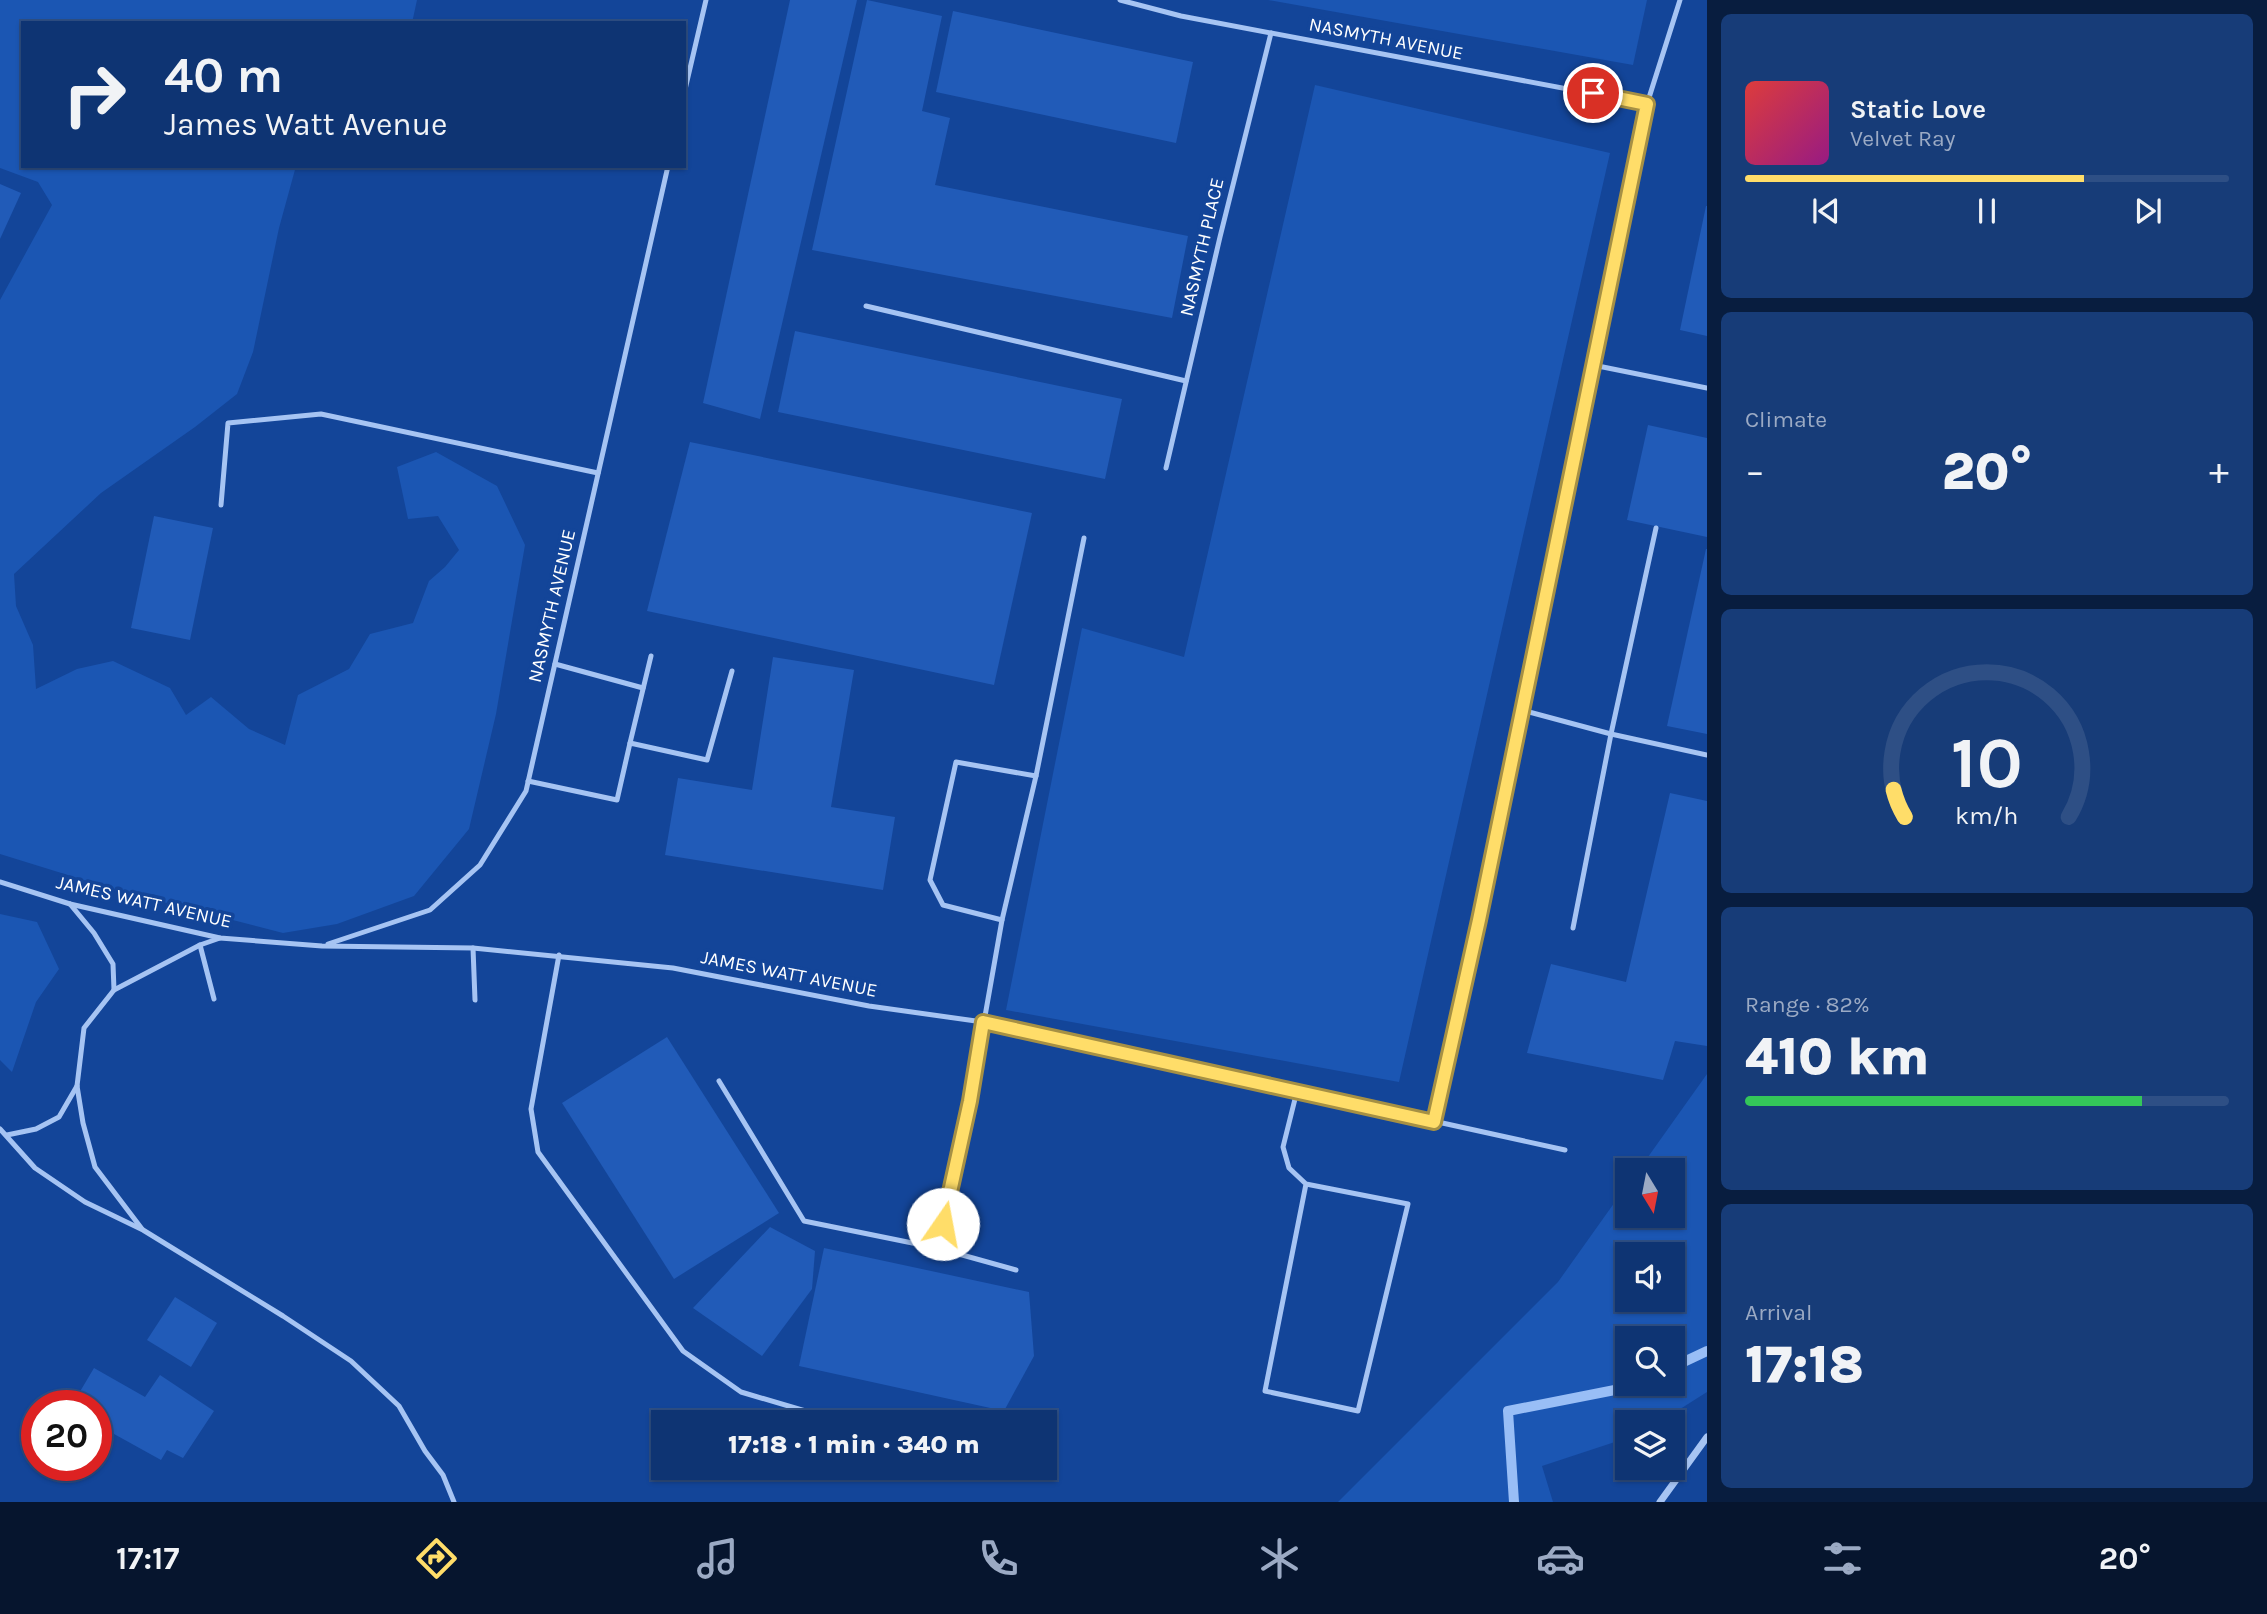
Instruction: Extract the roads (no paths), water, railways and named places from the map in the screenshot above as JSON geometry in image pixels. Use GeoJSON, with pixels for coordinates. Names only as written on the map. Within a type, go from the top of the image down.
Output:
{"type":"FeatureCollection","features":[{"type":"Feature","properties":{"kind":"street"},"geometry":{"type":"LineString","coordinates":[[1660,1502],[1707,1437]]}},
{"type":"Feature","properties":{"kind":"lane"},"geometry":{"type":"LineString","coordinates":[[686,85],[706,0]]}},
{"type":"Feature","properties":{"kind":"lane","name":"NASMYTH AVENUE"},"geometry":{"type":"LineString","coordinates":[[1120,0],[1181,16],[1647,104]]}},
{"type":"Feature","properties":{"kind":"lane"},"geometry":{"type":"LineString","coordinates":[[1434,1122],[1647,104],[1680,0]]}},
{"type":"Feature","properties":{"kind":"lane","name":"NASMYTH PLACE"},"geometry":{"type":"LineString","coordinates":[[1166,468],[1271,33]]}},
{"type":"Feature","properties":{"kind":"lane","name":"NASMYTH AVENUE"},"geometry":{"type":"LineString","coordinates":[[322,946],[430,909],[480,865],[526,791],[668,168]]}},
{"type":"Feature","properties":{"kind":"lane"},"geometry":{"type":"LineString","coordinates":[[866,306],[1186,380]]}},
{"type":"Feature","properties":{"kind":"lane"},"geometry":{"type":"LineString","coordinates":[[1593,365],[1707,388]]}},
{"type":"Feature","properties":{"kind":"lane"},"geometry":{"type":"LineString","coordinates":[[221,505],[228,423],[321,414],[598,473]]}},
{"type":"Feature","properties":{"kind":"lane"},"geometry":{"type":"LineString","coordinates":[[1573,929],[1611,734],[1656,528]]}},
{"type":"Feature","properties":{"kind":"lane"},"geometry":{"type":"LineString","coordinates":[[937,1248],[970,1101],[1002,920],[1084,538]]}},
{"type":"Feature","properties":{"kind":"lane"},"geometry":{"type":"LineString","coordinates":[[528,781],[617,800],[651,656]]}},
{"type":"Feature","properties":{"kind":"lane"},"geometry":{"type":"LineString","coordinates":[[555,664],[643,688]]}},
{"type":"Feature","properties":{"kind":"lane"},"geometry":{"type":"LineString","coordinates":[[631,743],[707,760],[732,671]]}},
{"type":"Feature","properties":{"kind":"lane"},"geometry":{"type":"LineString","coordinates":[[1522,710],[1611,734],[1707,755]]}},
{"type":"Feature","properties":{"kind":"lane"},"geometry":{"type":"LineString","coordinates":[[1002,920],[943,905],[930,880],[956,762],[1035,776]]}},
{"type":"Feature","properties":{"kind":"lane","name":"JAMES WATT AVENUE"},"geometry":{"type":"LineString","coordinates":[[0,882],[70,904],[220,938],[322,946],[473,948],[673,968],[869,1006],[983,1022],[1565,1150]]}},
{"type":"Feature","properties":{"kind":"lane"},"geometry":{"type":"LineString","coordinates":[[70,904],[94,933],[113,964],[114,990]]}},
{"type":"Feature","properties":{"kind":"lane"},"geometry":{"type":"LineString","coordinates":[[143,1230],[95,1167],[77,1087],[84,1028],[114,990],[200,945],[220,938]]}},
{"type":"Feature","properties":{"kind":"lane"},"geometry":{"type":"LineString","coordinates":[[200,945],[214,999]]}},
{"type":"Feature","properties":{"kind":"lane"},"geometry":{"type":"LineString","coordinates":[[473,948],[475,1000]]}},
{"type":"Feature","properties":{"kind":"lane"},"geometry":{"type":"LineString","coordinates":[[559,955],[531,1109],[538,1152],[682,1351],[740,1392],[802,1410]]}},
{"type":"Feature","properties":{"kind":"lane"},"geometry":{"type":"LineString","coordinates":[[719,1081],[804,1221],[937,1248],[1016,1270]]}},
{"type":"Feature","properties":{"kind":"lane"},"geometry":{"type":"LineString","coordinates":[[7,1135],[36,1129],[60,1117],[77,1087]]}},
{"type":"Feature","properties":{"kind":"lane"},"geometry":{"type":"LineString","coordinates":[[1297,1091],[1283,1147],[1289,1168],[1306,1184],[1408,1204],[1358,1411],[1265,1391],[1306,1184]]}},
{"type":"Feature","properties":{"kind":"lane"},"geometry":{"type":"LineString","coordinates":[[0,1129],[35,1168],[85,1202],[143,1230],[351,1361],[399,1406],[425,1451],[443,1475],[454,1502]]}},
{"type":"Feature","properties":{"kind":"waterway"},"geometry":{"type":"LineString","coordinates":[[1685,1361],[1707,1351]]}},
{"type":"Feature","properties":{"kind":"waterway"},"geometry":{"type":"LineString","coordinates":[[1514,1502],[1508,1411],[1615,1390]]}}]}
